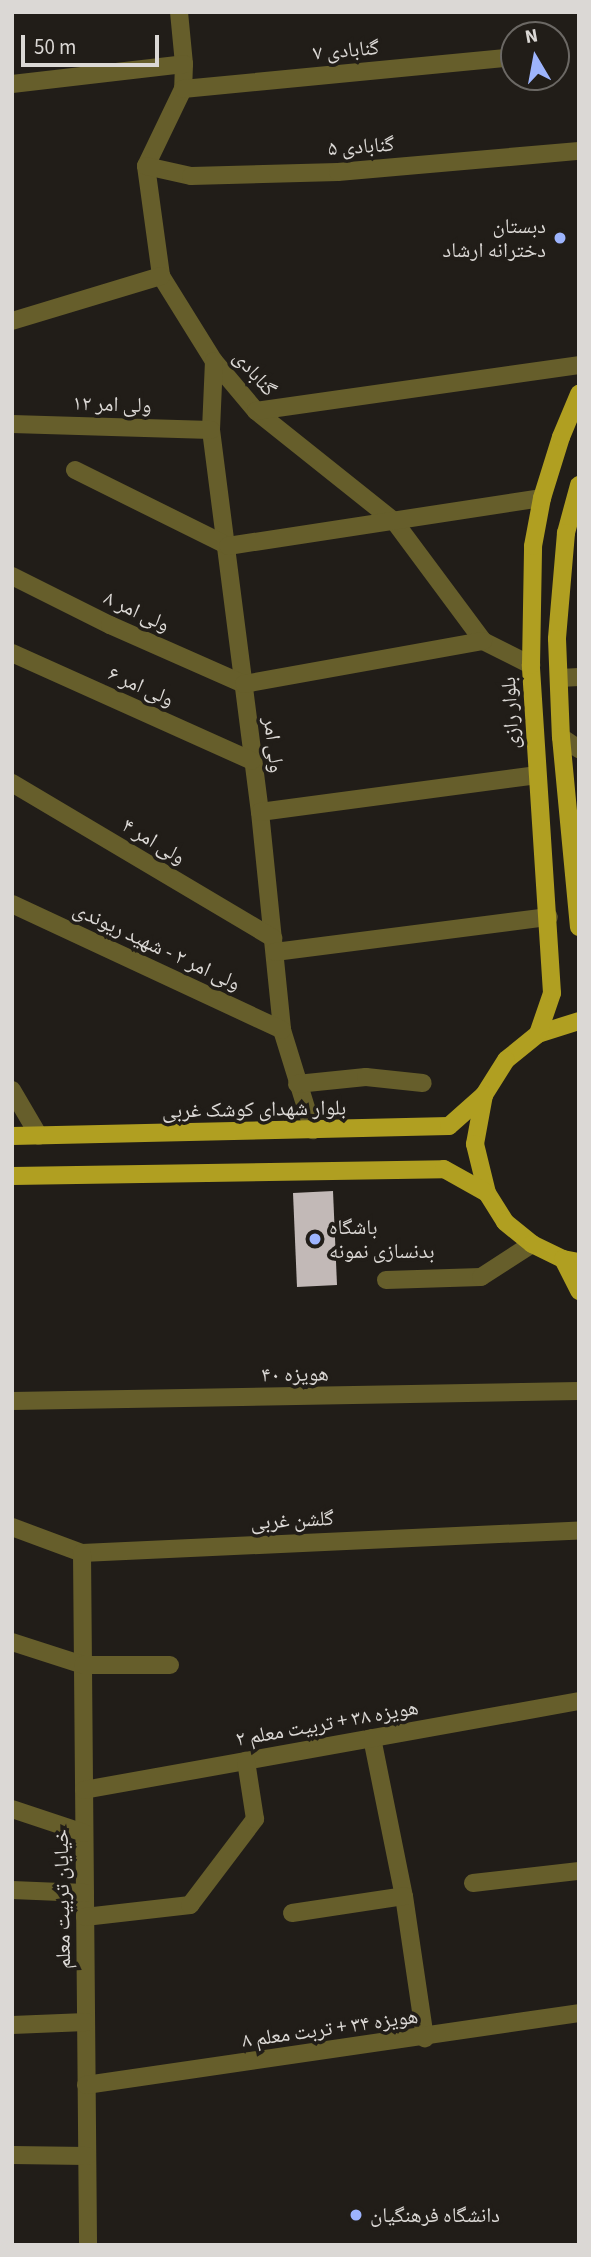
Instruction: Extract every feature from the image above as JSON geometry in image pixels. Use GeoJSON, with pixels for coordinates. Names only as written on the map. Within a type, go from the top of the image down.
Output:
{"type":"FeatureCollection","features":[{"type":"Feature","properties":{"kind":"main road","name":"بلوار رازی"},"geometry":{"type":"LineString","coordinates":[[538,1034],[552,993],[531,665],[533,547],[542,498],[561,437],[579,394]]}},
{"type":"Feature","properties":{"kind":"main road"},"geometry":{"type":"LineString","coordinates":[[579,485],[557,639],[561,737],[579,927]]}},
{"type":"Feature","properties":{"kind":"main road"},"geometry":{"type":"LineString","coordinates":[[579,1021],[538,1034],[506,1060],[484,1094],[475,1144],[486,1193],[505,1222],[531,1244],[571,1260],[579,1291]]}},
{"type":"Feature","properties":{"kind":"main road","name":"بلوار شهدای کوشک غربی"},"geometry":{"type":"LineString","coordinates":[[12,1136],[449,1126],[484,1094]]}},
{"type":"Feature","properties":{"kind":"main road"},"geometry":{"type":"LineString","coordinates":[[12,1176],[444,1168],[486,1193]]}},
{"type":"Feature","properties":{"kind":"street"},"geometry":{"type":"LineString","coordinates":[[146,166],[183,89],[184,64],[178,12]]}},
{"type":"Feature","properties":{"kind":"street","name":"گنابادی ۷"},"geometry":{"type":"LineString","coordinates":[[183,89],[500,58]]}},
{"type":"Feature","properties":{"kind":"street"},"geometry":{"type":"LineString","coordinates":[[12,84],[184,64]]}},
{"type":"Feature","properties":{"kind":"street","name":"گنابادی ۵"},"geometry":{"type":"LineString","coordinates":[[146,166],[191,176],[338,172],[579,150]]}},
{"type":"Feature","properties":{"kind":"street","name":"گنابادی"},"geometry":{"type":"LineString","coordinates":[[146,166],[161,276],[214,361],[256,411],[394,521],[483,641],[531,665]]}},
{"type":"Feature","properties":{"kind":"street"},"geometry":{"type":"LineString","coordinates":[[12,321],[161,276]]}},
{"type":"Feature","properties":{"kind":"street","name":"ولی امر"},"geometry":{"type":"LineString","coordinates":[[214,361],[211,430],[228,546],[260,812],[282,1030],[313,1130]]}},
{"type":"Feature","properties":{"kind":"street"},"geometry":{"type":"LineString","coordinates":[[256,411],[579,365]]}},
{"type":"Feature","properties":{"kind":"street","name":"ولی امر ۱۲"},"geometry":{"type":"LineString","coordinates":[[12,424],[211,430]]}},
{"type":"Feature","properties":{"kind":"street"},"geometry":{"type":"LineString","coordinates":[[75,470],[228,546],[542,498]]}},
{"type":"Feature","properties":{"kind":"street","name":"ولی امر ۸"},"geometry":{"type":"LineString","coordinates":[[12,576],[110,625],[244,684]]}},
{"type":"Feature","properties":{"kind":"street"},"geometry":{"type":"LineString","coordinates":[[244,684],[483,641]]}},
{"type":"Feature","properties":{"kind":"street","name":"ولی امر ۶"},"geometry":{"type":"LineString","coordinates":[[12,653],[252,761]]}},
{"type":"Feature","properties":{"kind":"street"},"geometry":{"type":"LineString","coordinates":[[560,678],[579,677]]}},
{"type":"Feature","properties":{"kind":"street"},"geometry":{"type":"LineString","coordinates":[[561,737],[579,749]]}},
{"type":"Feature","properties":{"kind":"street"},"geometry":{"type":"LineString","coordinates":[[260,812],[536,775]]}},
{"type":"Feature","properties":{"kind":"street","name":"ولی امر ۴"},"geometry":{"type":"LineString","coordinates":[[12,783],[274,945]]}},
{"type":"Feature","properties":{"kind":"street","name":"ولی امر ۲ - شهید ریوندی"},"geometry":{"type":"LineString","coordinates":[[12,904],[282,1030]]}},
{"type":"Feature","properties":{"kind":"street"},"geometry":{"type":"LineString","coordinates":[[274,945],[431,932],[549,917]]}},
{"type":"Feature","properties":{"kind":"street"},"geometry":{"type":"LineString","coordinates":[[298,1084],[366,1077],[423,1083]]}},
{"type":"Feature","properties":{"kind":"street"},"geometry":{"type":"LineString","coordinates":[[12,1090],[39,1136]]}},
{"type":"Feature","properties":{"kind":"street"},"geometry":{"type":"LineString","coordinates":[[386,1280],[481,1276],[531,1244]]}},
{"type":"Feature","properties":{"kind":"street","name":"هویزه ۴۰"},"geometry":{"type":"LineString","coordinates":[[12,1401],[579,1391]]}},
{"type":"Feature","properties":{"kind":"street","name":"گلشن غربی"},"geometry":{"type":"LineString","coordinates":[[12,1527],[82,1553],[579,1530]]}},
{"type":"Feature","properties":{"kind":"street","name":"خیایان تربیت معلم"},"geometry":{"type":"LineString","coordinates":[[82,1553],[88,2245]]}},
{"type":"Feature","properties":{"kind":"street"},"geometry":{"type":"LineString","coordinates":[[12,1642],[83,1665],[170,1665]]}},
{"type":"Feature","properties":{"kind":"street","name":"هویزه ۳۸ + تربیت معلم ۲"},"geometry":{"type":"LineString","coordinates":[[84,1790],[579,1701]]}},
{"type":"Feature","properties":{"kind":"street"},"geometry":{"type":"LineString","coordinates":[[372,1738],[404,1896],[425,2038]]}},
{"type":"Feature","properties":{"kind":"street"},"geometry":{"type":"LineString","coordinates":[[85,1917],[190,1905],[255,1819],[246,1761]]}},
{"type":"Feature","properties":{"kind":"street"},"geometry":{"type":"LineString","coordinates":[[12,1809],[84,1833]]}},
{"type":"Feature","properties":{"kind":"street"},"geometry":{"type":"LineString","coordinates":[[473,1883],[579,1871]]}},
{"type":"Feature","properties":{"kind":"street"},"geometry":{"type":"LineString","coordinates":[[12,1890],[85,1893]]}},
{"type":"Feature","properties":{"kind":"street"},"geometry":{"type":"LineString","coordinates":[[292,1913],[404,1896]]}},
{"type":"Feature","properties":{"kind":"street","name":"هویزه ۳۴ + تربت معلم ۸"},"geometry":{"type":"LineString","coordinates":[[86,2085],[425,2038],[579,2013]]}},
{"type":"Feature","properties":{"kind":"street"},"geometry":{"type":"LineString","coordinates":[[12,2025],[86,2022]]}},
{"type":"Feature","properties":{"kind":"street"},"geometry":{"type":"LineString","coordinates":[[12,2155],[87,2156]]}},
{"type":"Feature","properties":{"kind":"building","name":"باشگاه بدنسازی نمونه"},"geometry":{"type":"Polygon","coordinates":[[[333,1191],[337,1285],[297,1287],[293,1193],[333,1191]]]}},
{"type":"Feature","properties":{"kind":"place","name":"دبستان دخترانه ارشاد"},"geometry":{"type":"Point","coordinates":[560,238]}},
{"type":"Feature","properties":{"kind":"place","name":"باشگاه بدنسازی نمونه"},"geometry":{"type":"Point","coordinates":[315,1239]}},
{"type":"Feature","properties":{"kind":"place","name":"دانشگاه فرهنگیان"},"geometry":{"type":"Point","coordinates":[356,2215]}}]}
